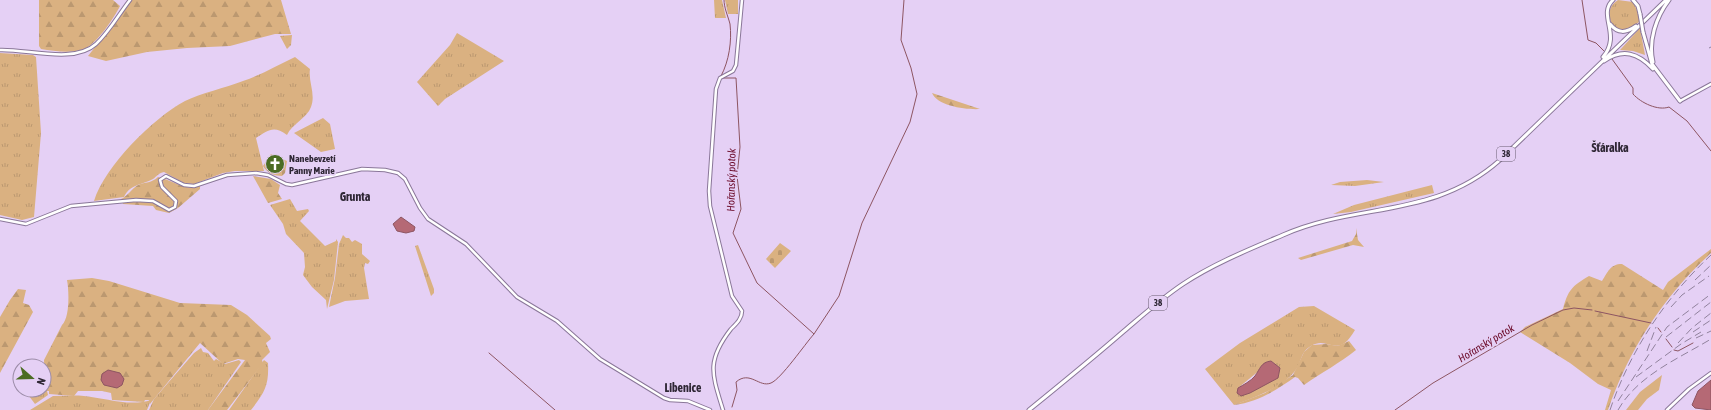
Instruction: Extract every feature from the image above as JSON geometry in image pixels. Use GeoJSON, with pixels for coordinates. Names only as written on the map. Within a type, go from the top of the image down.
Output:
{"type":"FeatureCollection","features":[{"type":"Feature","properties":{"kind":"main road"},"geometry":{"type":"LineString","coordinates":[[1610,54],[1612,38],[1607,9],[1613,0]]}},
{"type":"Feature","properties":{"kind":"main road"},"geometry":{"type":"LineString","coordinates":[[1633,0],[1638,6],[1649,57],[1656,71]]}},
{"type":"Feature","properties":{"kind":"main road"},"geometry":{"type":"LineString","coordinates":[[1606,57],[1666,0]]}},
{"type":"Feature","properties":{"kind":"main road"},"geometry":{"type":"LineString","coordinates":[[1656,71],[1652,54],[1652,41],[1658,18],[1669,0]]}},
{"type":"Feature","properties":{"kind":"main road"},"geometry":{"type":"LineString","coordinates":[[1608,21],[1616,30],[1624,32],[1633,29],[1646,19]]}},
{"type":"Feature","properties":{"kind":"main road"},"geometry":{"type":"LineString","coordinates":[[1606,57],[1610,54],[1624,53],[1636,55],[1645,60],[1656,71],[1680,101]]}},
{"type":"Feature","properties":{"kind":"main road","name":"38"},"geometry":{"type":"LineString","coordinates":[[1029,410],[1164,298],[1201,274],[1281,236],[1304,227],[1431,199],[1467,184],[1496,163],[1606,57]]}},
{"type":"Feature","properties":{"kind":"street"},"geometry":{"type":"LineString","coordinates":[[0,50],[59,54],[72,54],[86,51],[99,41],[130,0]]}},
{"type":"Feature","properties":{"kind":"street"},"geometry":{"type":"LineString","coordinates":[[723,410],[713,368],[719,345],[741,317],[742,313],[732,296],[709,202],[716,89],[722,77],[733,71],[736,65],[742,0]]}},
{"type":"Feature","properties":{"kind":"street"},"geometry":{"type":"LineString","coordinates":[[1680,101],[1711,84]]}},
{"type":"Feature","properties":{"kind":"street"},"geometry":{"type":"LineString","coordinates":[[0,219],[26,224],[72,206],[136,200],[153,201],[169,210],[174,207],[176,201],[161,185],[160,180],[166,176],[184,185],[194,186],[227,175],[256,173],[268,175],[286,184],[292,185],[357,170],[392,171],[405,179],[420,208],[428,219],[466,244],[516,297],[557,321],[600,359],[665,398],[688,400],[710,410]]}},
{"type":"Feature","properties":{"kind":"street"},"geometry":{"type":"LineString","coordinates":[[1667,410],[1695,384],[1711,372]]}},
{"type":"Feature","properties":{"kind":"green space"},"geometry":{"type":"Polygon","coordinates":[[[39,0],[113,0],[120,6],[105,30],[89,46],[79,51],[62,52],[41,49],[39,46],[39,0]]]}},
{"type":"Feature","properties":{"kind":"green space"},"geometry":{"type":"Polygon","coordinates":[[[132,0],[281,0],[291,34],[275,34],[230,46],[147,52],[106,61],[88,56],[132,0]]]}},
{"type":"Feature","properties":{"kind":"green space"},"geometry":{"type":"Polygon","coordinates":[[[714,0],[722,0],[726,18],[715,18],[714,0]]]}},
{"type":"Feature","properties":{"kind":"green space"},"geometry":{"type":"Polygon","coordinates":[[[725,0],[738,0],[738,14],[728,14],[725,0]]]}},
{"type":"Feature","properties":{"kind":"green space"},"geometry":{"type":"Polygon","coordinates":[[[1618,0],[1633,2],[1638,12],[1640,21],[1626,30],[1615,28],[1611,21],[1609,13],[1610,10],[1614,3],[1618,0]]]}},
{"type":"Feature","properties":{"kind":"green space"},"geometry":{"type":"Polygon","coordinates":[[[1640,28],[1645,55],[1633,51],[1620,50],[1640,28]]]}},
{"type":"Feature","properties":{"kind":"green space"},"geometry":{"type":"Polygon","coordinates":[[[457,33],[504,61],[445,99],[438,106],[417,82],[450,45],[457,33]]]}},
{"type":"Feature","properties":{"kind":"green space"},"geometry":{"type":"Polygon","coordinates":[[[292,35],[291,45],[287,49],[280,36],[292,35]]]}},
{"type":"Feature","properties":{"kind":"green space"},"geometry":{"type":"Polygon","coordinates":[[[0,53],[33,55],[36,57],[41,133],[34,217],[22,220],[0,215],[0,53]]]}},
{"type":"Feature","properties":{"kind":"green space"},"geometry":{"type":"Polygon","coordinates":[[[295,57],[310,69],[313,97],[311,107],[287,135],[275,129],[256,138],[264,171],[235,171],[223,173],[194,184],[184,183],[164,172],[153,179],[133,187],[124,197],[94,201],[108,173],[119,158],[145,131],[172,109],[191,98],[250,79],[295,57]]]}},
{"type":"Feature","properties":{"kind":"green space"},"geometry":{"type":"Polygon","coordinates":[[[932,93],[980,109],[960,108],[946,104],[940,101],[932,93]]]}},
{"type":"Feature","properties":{"kind":"green space"},"geometry":{"type":"Polygon","coordinates":[[[323,118],[330,124],[335,149],[321,152],[294,133],[323,118]]]}},
{"type":"Feature","properties":{"kind":"green space"},"geometry":{"type":"Polygon","coordinates":[[[271,154],[287,161],[285,173],[282,176],[271,174],[263,166],[271,154]]]}},
{"type":"Feature","properties":{"kind":"green space"},"geometry":{"type":"Polygon","coordinates":[[[253,176],[271,179],[280,185],[278,193],[282,199],[268,203],[253,176]]]}},
{"type":"Feature","properties":{"kind":"green space"},"geometry":{"type":"Polygon","coordinates":[[[158,177],[185,187],[190,188],[200,186],[200,189],[178,208],[169,213],[156,210],[153,206],[123,204],[121,199],[138,185],[158,177]]]}},
{"type":"Feature","properties":{"kind":"green space"},"geometry":{"type":"Polygon","coordinates":[[[1367,180],[1384,182],[1355,186],[1331,185],[1340,182],[1367,180]]]}},
{"type":"Feature","properties":{"kind":"green space"},"geometry":{"type":"Polygon","coordinates":[[[1432,185],[1434,193],[1351,212],[1333,214],[1354,205],[1432,185]]]}},
{"type":"Feature","properties":{"kind":"green space"},"geometry":{"type":"Polygon","coordinates":[[[290,199],[297,211],[308,209],[309,211],[300,221],[325,246],[336,241],[336,239],[338,242],[334,280],[327,309],[326,300],[312,287],[303,275],[305,267],[304,253],[286,234],[283,224],[270,205],[290,199]]]}},
{"type":"Feature","properties":{"kind":"green space"},"geometry":{"type":"Polygon","coordinates":[[[1356,228],[1358,240],[1364,247],[1353,245],[1301,260],[1298,258],[1352,241],[1356,234],[1356,228]]]}},
{"type":"Feature","properties":{"kind":"green space"},"geometry":{"type":"Polygon","coordinates":[[[343,235],[346,238],[349,238],[352,242],[355,240],[362,244],[362,254],[370,261],[368,264],[365,263],[364,268],[369,299],[345,301],[329,307],[335,278],[339,244],[343,235]]]}},
{"type":"Feature","properties":{"kind":"green space"},"geometry":{"type":"Polygon","coordinates":[[[780,243],[791,251],[775,268],[766,259],[780,243]]]}},
{"type":"Feature","properties":{"kind":"green space"},"geometry":{"type":"Polygon","coordinates":[[[418,245],[434,289],[434,293],[431,296],[415,246],[418,245]]]}},
{"type":"Feature","properties":{"kind":"green space"},"geometry":{"type":"Polygon","coordinates":[[[1711,249],[1711,253],[1663,305],[1637,345],[1626,366],[1608,410],[1605,410],[1611,390],[1598,384],[1570,363],[1520,332],[1525,327],[1563,309],[1567,297],[1572,289],[1589,276],[1602,281],[1612,267],[1622,264],[1663,290],[1668,282],[1711,249]]]}},
{"type":"Feature","properties":{"kind":"green space"},"geometry":{"type":"Polygon","coordinates":[[[92,278],[109,281],[180,303],[231,305],[247,315],[270,336],[271,339],[266,343],[270,352],[262,360],[263,363],[227,410],[208,410],[245,360],[238,359],[223,364],[200,343],[150,404],[149,400],[145,400],[144,402],[112,400],[111,393],[102,391],[78,391],[74,396],[52,394],[52,358],[45,358],[65,321],[68,310],[67,280],[92,278]]]}},
{"type":"Feature","properties":{"kind":"green space"},"geometry":{"type":"Polygon","coordinates":[[[18,289],[26,290],[23,303],[29,305],[33,312],[0,373],[0,317],[18,289]]]}},
{"type":"Feature","properties":{"kind":"green space"},"geometry":{"type":"Polygon","coordinates":[[[1314,306],[1355,330],[1349,339],[1338,346],[1317,343],[1307,348],[1295,371],[1283,382],[1267,392],[1234,405],[1205,369],[1240,343],[1299,307],[1314,306]],[[1271,361],[1238,388],[1280,368],[1271,361]]]}},
{"type":"Feature","properties":{"kind":"green space"},"geometry":{"type":"Polygon","coordinates":[[[1349,341],[1356,350],[1304,385],[1298,378],[1295,377],[1259,399],[1234,405],[1265,393],[1293,375],[1304,352],[1312,345],[1326,344],[1338,346],[1349,341]]]}},
{"type":"Feature","properties":{"kind":"green space"},"geometry":{"type":"Polygon","coordinates":[[[201,348],[203,352],[208,353],[214,361],[216,359],[225,364],[239,360],[241,362],[208,410],[149,410],[154,399],[194,353],[201,348]]]}},
{"type":"Feature","properties":{"kind":"green space"},"geometry":{"type":"Polygon","coordinates":[[[264,360],[268,363],[268,377],[267,383],[260,398],[251,410],[229,410],[264,360]]]}},
{"type":"Feature","properties":{"kind":"green space"},"geometry":{"type":"Polygon","coordinates":[[[1662,375],[1659,390],[1647,399],[1638,410],[1626,410],[1640,392],[1662,375]]]}},
{"type":"Feature","properties":{"kind":"green space"},"geometry":{"type":"Polygon","coordinates":[[[84,396],[135,403],[151,400],[147,410],[30,410],[52,397],[84,396]]]}},
{"type":"Feature","properties":{"kind":"green space"},"geometry":{"type":"Polygon","coordinates":[[[30,398],[44,398],[35,404],[30,398]]]}},
{"type":"Feature","properties":{"kind":"shaded area"},"geometry":{"type":"Polygon","coordinates":[[[401,217],[415,227],[414,231],[406,233],[397,231],[393,224],[401,217]]]}},
{"type":"Feature","properties":{"kind":"shaded area"},"geometry":{"type":"Polygon","coordinates":[[[1271,361],[1280,368],[1278,378],[1250,393],[1241,396],[1237,393],[1238,388],[1253,378],[1263,364],[1271,361]]]}},
{"type":"Feature","properties":{"kind":"shaded area"},"geometry":{"type":"Polygon","coordinates":[[[108,370],[120,373],[124,379],[122,385],[117,388],[104,385],[101,380],[102,374],[108,370]]]}},
{"type":"Feature","properties":{"kind":"shaded area"},"geometry":{"type":"Polygon","coordinates":[[[1711,380],[1711,410],[1695,408],[1692,405],[1698,391],[1711,380]]]}},
{"type":"Feature","properties":{"kind":"waterway","name":"Hořanský potok"},"geometry":{"type":"LineString","coordinates":[[724,0],[725,9],[730,24],[731,37],[728,57],[721,76],[723,78],[736,78],[740,147],[737,176],[741,209],[733,233],[757,283],[814,334],[781,375],[771,383],[762,383],[750,378],[741,379],[736,382],[737,390],[732,407]]}},
{"type":"Feature","properties":{"kind":"waterway"},"geometry":{"type":"LineString","coordinates":[[814,334],[839,296],[862,223],[910,122],[917,94],[911,68],[901,40],[904,0]]}},
{"type":"Feature","properties":{"kind":"waterway"},"geometry":{"type":"LineString","coordinates":[[1582,0],[1588,40],[1596,43],[1608,55]]}},
{"type":"Feature","properties":{"kind":"waterway"},"geometry":{"type":"LineString","coordinates":[[1612,59],[1633,88],[1633,94],[1636,97],[1655,107],[1669,107],[1687,121],[1711,151]]}},
{"type":"Feature","properties":{"kind":"waterway","name":"Hořanský potok"},"geometry":{"type":"LineString","coordinates":[[1395,410],[1433,383],[1532,325],[1563,310],[1574,308],[1592,310]]}},
{"type":"Feature","properties":{"kind":"waterway","name":"Hořanský potok"},"geometry":{"type":"LineString","coordinates":[[1595,311],[1651,323]]}},
{"type":"Feature","properties":{"kind":"waterway","name":"Hořanský potok"},"geometry":{"type":"LineString","coordinates":[[1658,328],[1661,332]]}},
{"type":"Feature","properties":{"kind":"waterway","name":"Hořanský potok"},"geometry":{"type":"LineString","coordinates":[[1666,339],[1672,347]]}},
{"type":"Feature","properties":{"kind":"waterway","name":"Hořanský potok"},"geometry":{"type":"LineString","coordinates":[[1674,350],[1678,351],[1693,343]]}},
{"type":"Feature","properties":{"kind":"waterway"},"geometry":{"type":"LineString","coordinates":[[489,353],[555,410]]}},
{"type":"Feature","properties":{"kind":"railway"},"geometry":{"type":"LineString","coordinates":[[1610,410],[1628,367],[1651,326],[1679,289],[1711,255]]}},
{"type":"Feature","properties":{"kind":"railway"},"geometry":{"type":"LineString","coordinates":[[1695,280],[1711,265]]}},
{"type":"Feature","properties":{"kind":"railway"},"geometry":{"type":"LineString","coordinates":[[1671,307],[1682,295],[1709,276]]}},
{"type":"Feature","properties":{"kind":"railway"},"geometry":{"type":"LineString","coordinates":[[1618,401],[1667,327],[1711,294]]}},
{"type":"Feature","properties":{"kind":"railway"},"geometry":{"type":"LineString","coordinates":[[1666,337],[1711,302]]}},
{"type":"Feature","properties":{"kind":"railway"},"geometry":{"type":"LineString","coordinates":[[1678,343],[1692,328],[1711,313]]}},
{"type":"Feature","properties":{"kind":"railway"},"geometry":{"type":"LineString","coordinates":[[1693,332],[1711,320]]}},
{"type":"Feature","properties":{"kind":"railway"},"geometry":{"type":"LineString","coordinates":[[1647,351],[1656,327]]}},
{"type":"Feature","properties":{"kind":"railway"},"geometry":{"type":"LineString","coordinates":[[1696,338],[1711,331]]}},
{"type":"Feature","properties":{"kind":"railway"},"geometry":{"type":"LineString","coordinates":[[1636,377],[1681,344],[1701,332]]}},
{"type":"Feature","properties":{"kind":"railway"},"geometry":{"type":"LineString","coordinates":[[1618,410],[1626,398],[1648,377],[1672,361],[1711,339]]}},
{"type":"Feature","properties":{"kind":"place","name":"Nanebevzetí Panny Marie"},"geometry":{"type":"Point","coordinates":[275,164]}},
{"type":"Feature","properties":{"kind":"district","name":"Šťáralka"},"geometry":{"type":"Point","coordinates":[1610,148]}},
{"type":"Feature","properties":{"kind":"district","name":"Grunta"},"geometry":{"type":"Point","coordinates":[355,197]}},
{"type":"Feature","properties":{"kind":"district","name":"Libenice"},"geometry":{"type":"Point","coordinates":[683,388]}}]}
